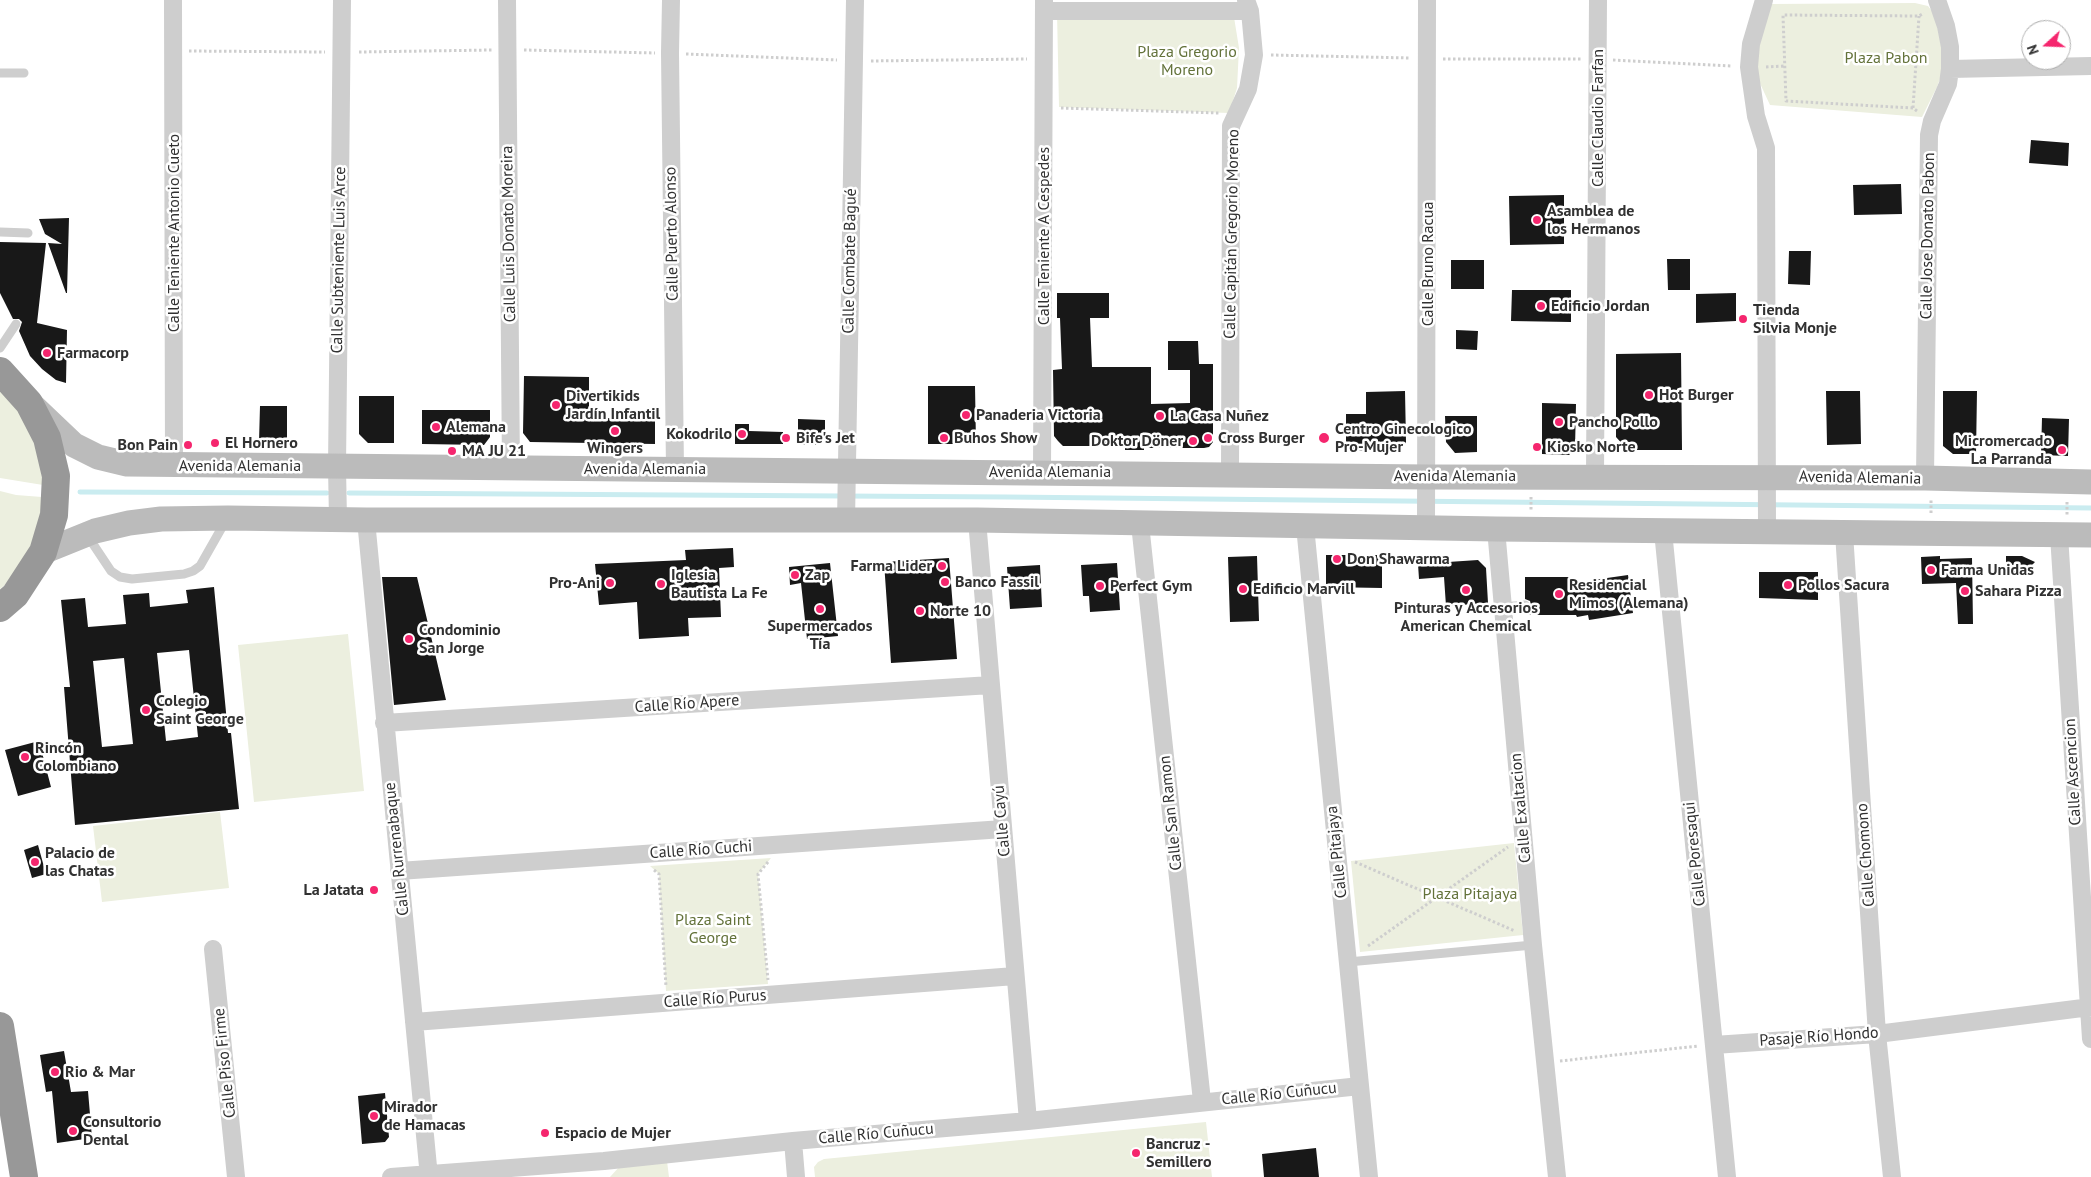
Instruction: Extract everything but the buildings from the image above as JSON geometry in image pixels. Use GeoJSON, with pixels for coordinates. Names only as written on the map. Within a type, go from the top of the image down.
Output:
{"type":"FeatureCollection","features":[{"type":"Feature","properties":{"kind":"highway"},"geometry":{"type":"LineString","coordinates":[[0,618],[7,602],[43,552],[54,515],[56,476],[47,438],[30,403],[2,372]]}},
{"type":"Feature","properties":{"kind":"highway"},"geometry":{"type":"LineString","coordinates":[[0,1026],[24,1177]]}},
{"type":"Feature","properties":{"kind":"main road","name":"Avenida Alemania"},"geometry":{"type":"LineString","coordinates":[[30,403],[74,444],[98,457],[127,464],[174,466],[337,469],[675,469],[846,476],[1042,472],[1230,473],[1427,485],[1595,476],[1767,486],[1928,486],[2091,482]]}},
{"type":"Feature","properties":{"kind":"main road"},"geometry":{"type":"LineString","coordinates":[[43,552],[87,534],[129,523],[161,518],[338,516],[366,520],[846,516],[1140,524],[1305,526],[1426,523],[1496,529],[1664,531],[1767,525],[1844,533],[2063,526],[2091,535]]}},
{"type":"Feature","properties":{"kind":"street","name":"Calle Teniente Antonio Cueto"},"geometry":{"type":"LineString","coordinates":[[174,0],[174,466]]}},
{"type":"Feature","properties":{"kind":"street","name":"Calle Subteniente Luis Arce"},"geometry":{"type":"LineString","coordinates":[[338,516],[342,0]]}},
{"type":"Feature","properties":{"kind":"street","name":"Calle Luis Donato Moreira"},"geometry":{"type":"LineString","coordinates":[[507,0],[511,469]]}},
{"type":"Feature","properties":{"kind":"street","name":"Calle Puerto Alonso"},"geometry":{"type":"LineString","coordinates":[[671,0],[675,469]]}},
{"type":"Feature","properties":{"kind":"street","name":"Calle Combate Bagué"},"geometry":{"type":"LineString","coordinates":[[846,516],[855,0]]}},
{"type":"Feature","properties":{"kind":"street","name":"Calle Bruno Racua"},"geometry":{"type":"LineString","coordinates":[[1426,523],[1427,0]]}},
{"type":"Feature","properties":{"kind":"street","name":"Calle Claudio Farfan"},"geometry":{"type":"LineString","coordinates":[[1595,476],[1598,0]]}},
{"type":"Feature","properties":{"kind":"street"},"geometry":{"type":"LineString","coordinates":[[1764,0],[1751,44],[1749,67],[1756,116],[1766,148],[1767,525]]}},
{"type":"Feature","properties":{"kind":"street","name":"Calle Jose Donato Pabon"},"geometry":{"type":"LineString","coordinates":[[1928,486],[1929,135],[1932,121],[1948,84],[1950,69],[1950,47],[1946,26],[1937,2]]}},
{"type":"Feature","properties":{"kind":"street"},"geometry":{"type":"LineString","coordinates":[[1044,5],[1248,6]]}},
{"type":"Feature","properties":{"kind":"street","name":"Calle Teniente A Cespedes"},"geometry":{"type":"LineString","coordinates":[[1042,472],[1044,5]]}},
{"type":"Feature","properties":{"kind":"street","name":"Calle Capitán Gregorio Moreno"},"geometry":{"type":"LineString","coordinates":[[1230,473],[1231,126],[1248,89],[1254,54],[1248,6]]}},
{"type":"Feature","properties":{"kind":"street"},"geometry":{"type":"LineString","coordinates":[[1950,69],[2091,66]]}},
{"type":"Feature","properties":{"kind":"street","name":"Calle Rurrenabaque"},"geometry":{"type":"LineString","coordinates":[[366,520],[429,1176]]}},
{"type":"Feature","properties":{"kind":"street","name":"Calle Cayú"},"geometry":{"type":"LineString","coordinates":[[977,520],[1028,1121]]}},
{"type":"Feature","properties":{"kind":"street","name":"Calle San Ramon"},"geometry":{"type":"LineString","coordinates":[[1140,524],[1202,1101]]}},
{"type":"Feature","properties":{"kind":"street","name":"Calle Pitajaya"},"geometry":{"type":"LineString","coordinates":[[1305,526],[1369,1177]]}},
{"type":"Feature","properties":{"kind":"street","name":"Calle Ascencion"},"geometry":{"type":"LineString","coordinates":[[2063,526],[2091,1039]]}},
{"type":"Feature","properties":{"kind":"street","name":"Calle Exaltacion"},"geometry":{"type":"LineString","coordinates":[[1496,529],[1533,945],[1557,1177]]}},
{"type":"Feature","properties":{"kind":"street","name":"Calle Poresaqui"},"geometry":{"type":"LineString","coordinates":[[1664,531],[1727,1177]]}},
{"type":"Feature","properties":{"kind":"street","name":"Calle Chomono"},"geometry":{"type":"LineString","coordinates":[[1844,533],[1877,1034],[1892,1177]]}},
{"type":"Feature","properties":{"kind":"street","name":"Calle Río Apere"},"geometry":{"type":"LineString","coordinates":[[384,723],[991,685]]}},
{"type":"Feature","properties":{"kind":"street","name":"Calle Río Cuchi"},"geometry":{"type":"LineString","coordinates":[[399,871],[1003,830]]}},
{"type":"Feature","properties":{"kind":"street","name":"Calle Piso Firme"},"geometry":{"type":"LineString","coordinates":[[213,949],[236,1177]]}},
{"type":"Feature","properties":{"kind":"street","name":"Calle Río Purus"},"geometry":{"type":"LineString","coordinates":[[414,1022],[1015,976]]}},
{"type":"Feature","properties":{"kind":"street","name":"Pasaje Río Hondo"},"geometry":{"type":"LineString","coordinates":[[1714,1045],[1877,1034],[2089,1007]]}},
{"type":"Feature","properties":{"kind":"street","name":"Calle Río Cuñucu"},"geometry":{"type":"LineString","coordinates":[[392,1177],[605,1169],[793,1141],[1028,1121],[1202,1101],[1360,1086]]}},
{"type":"Feature","properties":{"kind":"street"},"geometry":{"type":"LineString","coordinates":[[793,1141],[796,1177]]}},
{"type":"Feature","properties":{"kind":"lane"},"geometry":{"type":"LineString","coordinates":[[0,73],[24,73]]}},
{"type":"Feature","properties":{"kind":"lane"},"geometry":{"type":"LineString","coordinates":[[0,232],[28,233]]}},
{"type":"Feature","properties":{"kind":"lane"},"geometry":{"type":"LineString","coordinates":[[0,348],[16,324]]}},
{"type":"Feature","properties":{"kind":"lane"},"geometry":{"type":"LineString","coordinates":[[87,534],[111,571],[120,577],[132,579],[184,574],[200,566],[228,518]]}},
{"type":"Feature","properties":{"kind":"lane"},"geometry":{"type":"LineString","coordinates":[[1503,608],[1525,605]]}},
{"type":"Feature","properties":{"kind":"lane"},"geometry":{"type":"LineString","coordinates":[[1348,962],[1533,945]]}},
{"type":"Feature","properties":{"kind":"path"},"geometry":{"type":"LineString","coordinates":[[1932,121],[1913,108],[1786,100],[1783,16],[1919,16],[1937,2]]}},
{"type":"Feature","properties":{"kind":"path"},"geometry":{"type":"LineString","coordinates":[[1913,108],[1919,16]]}},
{"type":"Feature","properties":{"kind":"path"},"geometry":{"type":"LineString","coordinates":[[173,51],[342,52],[507,50],[670,53],[854,61],[1045,58]]}},
{"type":"Feature","properties":{"kind":"path"},"geometry":{"type":"LineString","coordinates":[[1254,54],[1427,59],[1598,59],[1749,67],[1785,66]]}},
{"type":"Feature","properties":{"kind":"path"},"geometry":{"type":"LineString","coordinates":[[1045,107],[1237,113]]}},
{"type":"Feature","properties":{"kind":"path"},"geometry":{"type":"LineString","coordinates":[[1928,486],[1931,512]]}},
{"type":"Feature","properties":{"kind":"path"},"geometry":{"type":"LineString","coordinates":[[1531,492],[1531,512]]}},
{"type":"Feature","properties":{"kind":"path"},"geometry":{"type":"LineString","coordinates":[[2063,526],[2067,498]]}},
{"type":"Feature","properties":{"kind":"path"},"geometry":{"type":"LineString","coordinates":[[1348,962],[1514,842],[1524,842]]}},
{"type":"Feature","properties":{"kind":"path"},"geometry":{"type":"LineString","coordinates":[[769,995],[758,874],[771,858],[773,846]]}},
{"type":"Feature","properties":{"kind":"path"},"geometry":{"type":"LineString","coordinates":[[651,854],[650,866],[658,874],[666,1003]]}},
{"type":"Feature","properties":{"kind":"path"},"geometry":{"type":"LineString","coordinates":[[1337,862],[1351,860],[1523,935],[1533,945]]}},
{"type":"Feature","properties":{"kind":"path"},"geometry":{"type":"LineString","coordinates":[[1546,1062],[1714,1045]]}},
{"type":"Feature","properties":{"kind":"green space","name":"Plaza Pabon"},"geometry":{"type":"Polygon","coordinates":[[[1915,3],[1928,6],[1935,15],[1943,54],[1941,76],[1922,117],[1770,105],[1758,79],[1756,57],[1771,4],[1915,3]]]}},
{"type":"Feature","properties":{"kind":"green space","name":"Plaza Gregorio Moreno"},"geometry":{"type":"Polygon","coordinates":[[[1233,11],[1239,48],[1237,88],[1229,113],[1059,107],[1057,12],[1233,11]]]}},
{"type":"Feature","properties":{"kind":"green space"},"geometry":{"type":"Polygon","coordinates":[[[0,389],[26,419],[40,461],[43,485],[0,478],[0,389]]]}},
{"type":"Feature","properties":{"kind":"green space"},"geometry":{"type":"Polygon","coordinates":[[[0,491],[16,495],[42,497],[40,522],[33,545],[5,585],[0,589],[0,491]]]}},
{"type":"Feature","properties":{"kind":"green space"},"geometry":{"type":"Polygon","coordinates":[[[348,634],[364,791],[254,802],[238,645],[348,634]]]}},
{"type":"Feature","properties":{"kind":"green space"},"geometry":{"type":"Polygon","coordinates":[[[220,812],[229,888],[102,902],[93,826],[220,812]]]}},
{"type":"Feature","properties":{"kind":"green space","name":"Plaza Pitajaya"},"geometry":{"type":"Polygon","coordinates":[[[1514,843],[1523,935],[1360,952],[1351,861],[1514,843]]]}},
{"type":"Feature","properties":{"kind":"green space","name":"Plaza Saint George"},"geometry":{"type":"Polygon","coordinates":[[[771,858],[758,874],[768,984],[666,991],[659,874],[650,866],[771,858]]]}},
{"type":"Feature","properties":{"kind":"green space"},"geometry":{"type":"Polygon","coordinates":[[[1206,1122],[1212,1177],[815,1177],[814,1167],[824,1159],[1206,1122]]]}},
{"type":"Feature","properties":{"kind":"green space"},"geometry":{"type":"Polygon","coordinates":[[[667,1161],[669,1177],[610,1177],[620,1166],[667,1161]]]}},
{"type":"Feature","properties":{"kind":"waterway"},"geometry":{"type":"LineString","coordinates":[[80,492],[327,493]]}},
{"type":"Feature","properties":{"kind":"waterway"},"geometry":{"type":"LineString","coordinates":[[349,493],[1007,497],[2091,508]]}},
{"type":"Feature","properties":{"kind":"place","name":"Asamblea de los Hermanos"},"geometry":{"type":"Point","coordinates":[1537,220]}},
{"type":"Feature","properties":{"kind":"place","name":"Edificio Jordan"},"geometry":{"type":"Point","coordinates":[1541,306]}},
{"type":"Feature","properties":{"kind":"place","name":"Tienda Silvia Monje"},"geometry":{"type":"Point","coordinates":[1743,319]}},
{"type":"Feature","properties":{"kind":"place","name":"Farmacorp"},"geometry":{"type":"Point","coordinates":[47,353]}},
{"type":"Feature","properties":{"kind":"place","name":"Hot Burger"},"geometry":{"type":"Point","coordinates":[1649,395]}},
{"type":"Feature","properties":{"kind":"place","name":"Divertikids Jardín Infantil"},"geometry":{"type":"Point","coordinates":[556,405]}},
{"type":"Feature","properties":{"kind":"place","name":"Panaderia Victoria"},"geometry":{"type":"Point","coordinates":[966,415]}},
{"type":"Feature","properties":{"kind":"place","name":"La Casa Nuñez"},"geometry":{"type":"Point","coordinates":[1160,416]}},
{"type":"Feature","properties":{"kind":"place","name":"Pancho Pollo"},"geometry":{"type":"Point","coordinates":[1559,422]}},
{"type":"Feature","properties":{"kind":"place","name":"Alemana"},"geometry":{"type":"Point","coordinates":[436,427]}},
{"type":"Feature","properties":{"kind":"place","name":"Wingers"},"geometry":{"type":"Point","coordinates":[615,431]}},
{"type":"Feature","properties":{"kind":"place","name":"Kokodrilo"},"geometry":{"type":"Point","coordinates":[742,434]}},
{"type":"Feature","properties":{"kind":"place","name":"Bife's Jet"},"geometry":{"type":"Point","coordinates":[786,438]}},
{"type":"Feature","properties":{"kind":"place","name":"Buhos Show"},"geometry":{"type":"Point","coordinates":[944,438]}},
{"type":"Feature","properties":{"kind":"place","name":"Cross Burger"},"geometry":{"type":"Point","coordinates":[1208,438]}},
{"type":"Feature","properties":{"kind":"place","name":"Centro Ginecologico Pro-Mujer"},"geometry":{"type":"Point","coordinates":[1324,438]}},
{"type":"Feature","properties":{"kind":"place","name":"Doktor Döner"},"geometry":{"type":"Point","coordinates":[1193,441]}},
{"type":"Feature","properties":{"kind":"place","name":"El Hornero"},"geometry":{"type":"Point","coordinates":[215,443]}},
{"type":"Feature","properties":{"kind":"place","name":"Bon Pain"},"geometry":{"type":"Point","coordinates":[188,445]}},
{"type":"Feature","properties":{"kind":"place","name":"Kiosko Norte"},"geometry":{"type":"Point","coordinates":[1537,447]}},
{"type":"Feature","properties":{"kind":"place","name":"Micromercado La Parranda"},"geometry":{"type":"Point","coordinates":[2062,450]}},
{"type":"Feature","properties":{"kind":"place","name":"MA JU 21"},"geometry":{"type":"Point","coordinates":[452,451]}},
{"type":"Feature","properties":{"kind":"place","name":"Don Shawarma"},"geometry":{"type":"Point","coordinates":[1337,559]}},
{"type":"Feature","properties":{"kind":"place","name":"Farma Lider"},"geometry":{"type":"Point","coordinates":[942,566]}},
{"type":"Feature","properties":{"kind":"place","name":"Farma Unidas"},"geometry":{"type":"Point","coordinates":[1931,570]}},
{"type":"Feature","properties":{"kind":"place","name":"Zap"},"geometry":{"type":"Point","coordinates":[795,575]}},
{"type":"Feature","properties":{"kind":"place","name":"Banco Fassil"},"geometry":{"type":"Point","coordinates":[945,582]}},
{"type":"Feature","properties":{"kind":"place","name":"Pro-Ani"},"geometry":{"type":"Point","coordinates":[610,583]}},
{"type":"Feature","properties":{"kind":"place","name":"Iglesia Bautista La Fe"},"geometry":{"type":"Point","coordinates":[661,584]}},
{"type":"Feature","properties":{"kind":"place","name":"Pollos Sacura"},"geometry":{"type":"Point","coordinates":[1788,585]}},
{"type":"Feature","properties":{"kind":"place","name":"Perfect Gym"},"geometry":{"type":"Point","coordinates":[1100,586]}},
{"type":"Feature","properties":{"kind":"place","name":"Edificio Marvill"},"geometry":{"type":"Point","coordinates":[1243,589]}},
{"type":"Feature","properties":{"kind":"place","name":"Pinturas y Accesorios American Chemical"},"geometry":{"type":"Point","coordinates":[1466,590]}},
{"type":"Feature","properties":{"kind":"place","name":"Sahara Pizza"},"geometry":{"type":"Point","coordinates":[1965,591]}},
{"type":"Feature","properties":{"kind":"place","name":"Residencial Mimos (Alemana)"},"geometry":{"type":"Point","coordinates":[1559,594]}},
{"type":"Feature","properties":{"kind":"place","name":"Supermercados Tía"},"geometry":{"type":"Point","coordinates":[820,609]}},
{"type":"Feature","properties":{"kind":"place","name":"Norte 10"},"geometry":{"type":"Point","coordinates":[920,611]}},
{"type":"Feature","properties":{"kind":"place","name":"Condominio San Jorge"},"geometry":{"type":"Point","coordinates":[409,639]}},
{"type":"Feature","properties":{"kind":"place","name":"Colegio Saint George"},"geometry":{"type":"Point","coordinates":[146,710]}},
{"type":"Feature","properties":{"kind":"place","name":"Rincón Colombiano"},"geometry":{"type":"Point","coordinates":[25,757]}},
{"type":"Feature","properties":{"kind":"place","name":"Palacio de las Chatas"},"geometry":{"type":"Point","coordinates":[35,862]}},
{"type":"Feature","properties":{"kind":"place","name":"La Jatata"},"geometry":{"type":"Point","coordinates":[374,890]}},
{"type":"Feature","properties":{"kind":"place","name":"Rio & Mar"},"geometry":{"type":"Point","coordinates":[55,1072]}},
{"type":"Feature","properties":{"kind":"place","name":"Mirador de Hamacas"},"geometry":{"type":"Point","coordinates":[374,1116]}},
{"type":"Feature","properties":{"kind":"place","name":"Consultorio Dental"},"geometry":{"type":"Point","coordinates":[73,1131]}},
{"type":"Feature","properties":{"kind":"place","name":"Espacio de Mujer"},"geometry":{"type":"Point","coordinates":[545,1133]}},
{"type":"Feature","properties":{"kind":"place","name":"Bancruz - Semillero"},"geometry":{"type":"Point","coordinates":[1136,1153]}}]}
